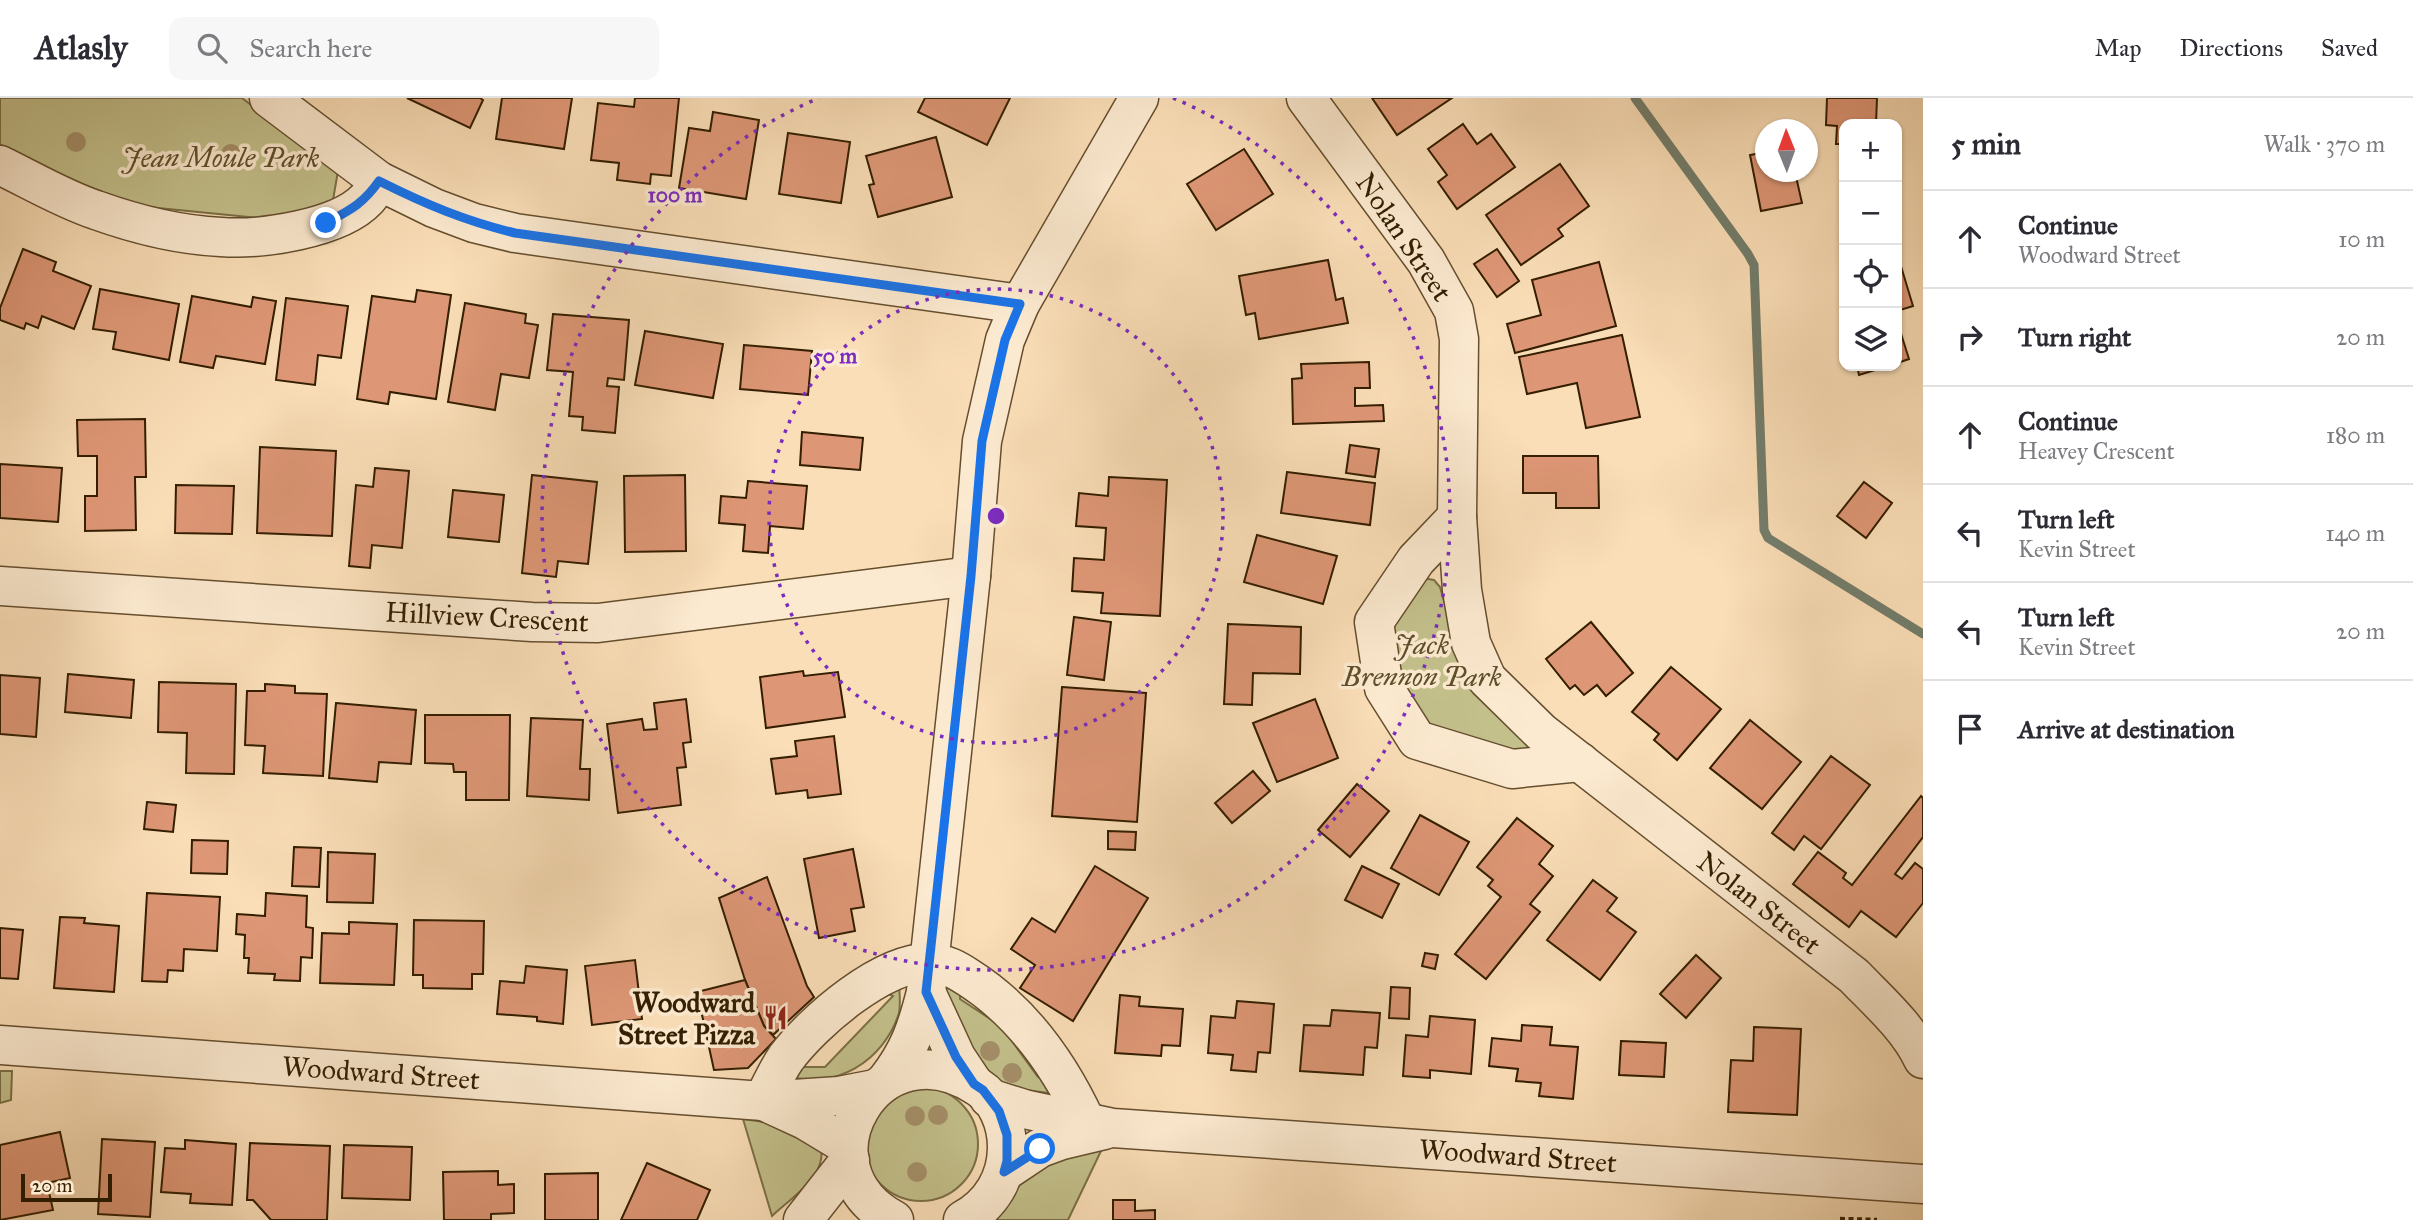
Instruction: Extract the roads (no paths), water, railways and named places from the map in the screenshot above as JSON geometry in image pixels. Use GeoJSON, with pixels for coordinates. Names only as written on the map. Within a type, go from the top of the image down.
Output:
{"type":"FeatureCollection","features":[{"type":"Feature","properties":{"kind":"street"},"geometry":{"type":"LineString","coordinates":[[270,98],[379,181],[433,208],[474,223],[515,233],[1020,304]]}},
{"type":"Feature","properties":{"kind":"street"},"geometry":{"type":"LineString","coordinates":[[874,1218],[852,1171],[849,1153],[853,1120],[866,1098],[881,1085],[909,1048],[927,977],[971,576],[982,441],[1005,340],[1020,304],[1139,98]]}},
{"type":"Feature","properties":{"kind":"street","name":"Nolan Street"},"geometry":{"type":"LineString","coordinates":[[1306,98],[1426,261],[1454,312],[1459,338],[1457,517],[1462,590],[1471,643],[1487,679],[1541,732],[1854,976],[1897,1022],[1923,1059]]}},
{"type":"Feature","properties":{"kind":"street"},"geometry":{"type":"LineString","coordinates":[[0,164],[95,210],[163,229],[222,237],[282,233],[326,223],[367,199],[379,181]]}},
{"type":"Feature","properties":{"kind":"street"},"geometry":{"type":"LineString","coordinates":[[1457,517],[1416,560],[1374,622],[1384,688],[1418,740],[1512,769],[1580,762]]}},
{"type":"Feature","properties":{"kind":"street","name":"Hillview Crescent"},"geometry":{"type":"LineString","coordinates":[[0,586],[532,622],[598,623],[971,576]]}},
{"type":"Feature","properties":{"kind":"street"},"geometry":{"type":"LineString","coordinates":[[763,1101],[786,1058],[819,1022],[868,984],[900,969],[927,977],[952,967],[986,989],[1025,1026],[1099,1125]]}},
{"type":"Feature","properties":{"kind":"street"},"geometry":{"type":"LineString","coordinates":[[927,977],[956,1057],[999,1111],[1007,1135],[1007,1161],[999,1186],[976,1215]]}},
{"type":"Feature","properties":{"kind":"street","name":"Woodward Street"},"geometry":{"type":"LineString","coordinates":[[0,1045],[763,1101],[839,1096],[881,1085],[910,1071],[936,1069],[961,1075],[981,1091],[1024,1109],[1099,1125],[1923,1184]]}},
{"type":"Feature","properties":{"kind":"street","name":"Woodward Street"},"geometry":{"type":"LineString","coordinates":[[763,1101],[805,1120],[849,1153]]}},
{"type":"Feature","properties":{"kind":"street","name":"Woodward Street"},"geometry":{"type":"LineString","coordinates":[[1004,1172],[1051,1144],[1099,1125]]}},
{"type":"Feature","properties":{"kind":"street"},"geometry":{"type":"LineString","coordinates":[[803,1220],[849,1153]]}},
{"type":"Feature","properties":{"kind":"waterway"},"geometry":{"type":"LineString","coordinates":[[1635,98],[1754,265],[1764,530],[1768,538],[1923,634]]}},
{"type":"Feature","properties":{"kind":"place","name":"Woodward Street Pizza"},"geometry":{"type":"Point","coordinates":[775,1018]}},
{"type":"Feature","properties":{"kind":"park label","name":"Jean Moule Park"},"geometry":{"type":"Point","coordinates":[221,157]}},
{"type":"Feature","properties":{"kind":"park label","name":"Jack Brennon Park"},"geometry":{"type":"Point","coordinates":[1422,660]}}]}
